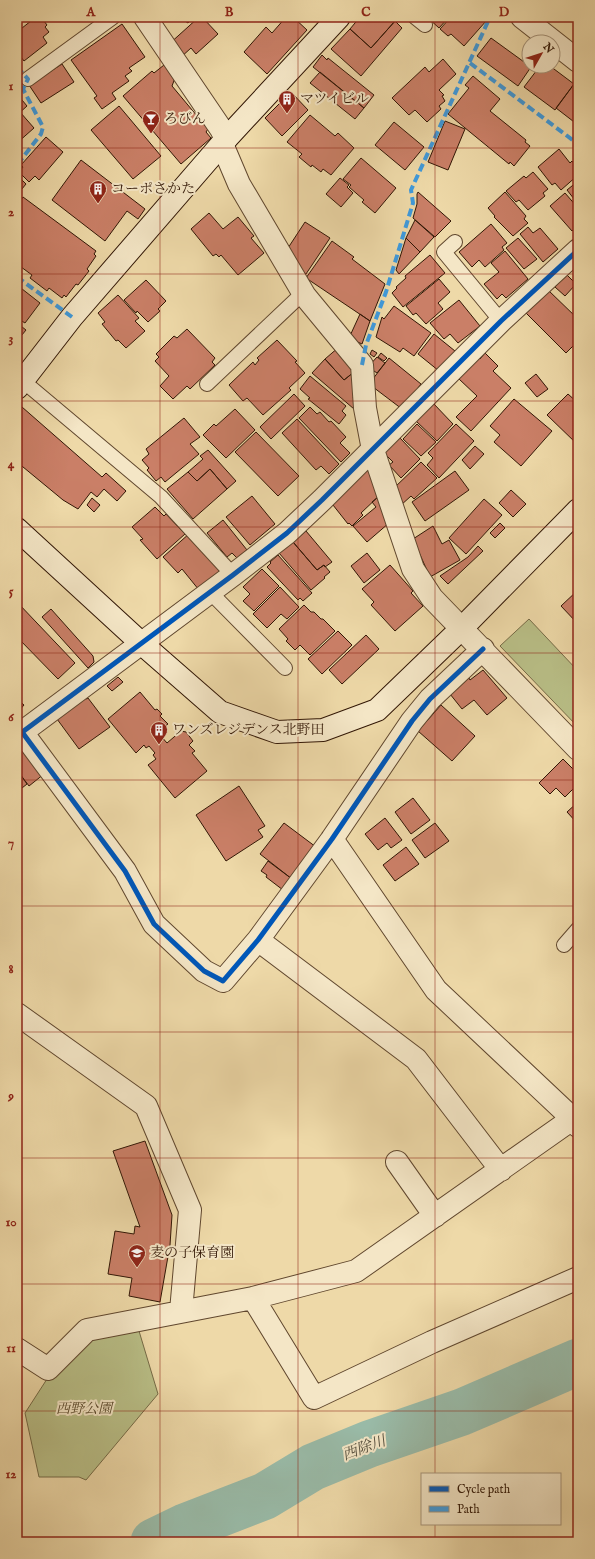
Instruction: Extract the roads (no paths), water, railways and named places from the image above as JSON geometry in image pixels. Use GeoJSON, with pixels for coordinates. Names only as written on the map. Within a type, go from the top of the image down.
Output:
{"type":"FeatureCollection","features":[{"type":"Feature","properties":{"kind":"street"},"geometry":{"type":"LineString","coordinates":[[145,17],[221,130],[239,184],[303,293],[362,365],[365,408],[373,450],[413,569],[432,598],[483,649],[578,749]]}},
{"type":"Feature","properties":{"kind":"street"},"geometry":{"type":"LineString","coordinates":[[20,384],[72,316],[224,142],[339,17]]}},
{"type":"Feature","properties":{"kind":"street"},"geometry":{"type":"LineString","coordinates":[[522,17],[578,61]]}},
{"type":"Feature","properties":{"kind":"street"},"geometry":{"type":"LineString","coordinates":[[483,649],[430,699],[412,721],[332,839],[258,940],[223,981],[204,971],[154,924],[125,871],[19,734],[287,533],[373,450],[501,321],[578,250]]}},
{"type":"Feature","properties":{"kind":"street"},"geometry":{"type":"LineString","coordinates":[[17,529],[141,643],[220,712],[277,732],[323,730],[377,710],[462,628],[578,510]]}},
{"type":"Feature","properties":{"kind":"street"},"geometry":{"type":"LineString","coordinates":[[17,1349],[48,1369],[87,1330],[253,1298],[356,1271],[501,1170],[576,1120],[436,990],[332,839]]}},
{"type":"Feature","properties":{"kind":"street"},"geometry":{"type":"LineString","coordinates":[[258,940],[416,1059],[501,1170]]}},
{"type":"Feature","properties":{"kind":"street"},"geometry":{"type":"LineString","coordinates":[[17,1014],[146,1106],[190,1210],[181,1311]]}},
{"type":"Feature","properties":{"kind":"street"},"geometry":{"type":"LineString","coordinates":[[397,1162],[435,1216]]}},
{"type":"Feature","properties":{"kind":"street"},"geometry":{"type":"LineString","coordinates":[[253,1298],[314,1398],[432,1342],[578,1278]]}},
{"type":"Feature","properties":{"kind":"lane"},"geometry":{"type":"LineString","coordinates":[[28,79],[114,17]]}},
{"type":"Feature","properties":{"kind":"lane"},"geometry":{"type":"LineString","coordinates":[[455,242],[444,252],[501,321]]}},
{"type":"Feature","properties":{"kind":"lane"},"geometry":{"type":"LineString","coordinates":[[207,384],[303,293]]}},
{"type":"Feature","properties":{"kind":"lane"},"geometry":{"type":"LineString","coordinates":[[20,384],[161,497],[233,575]]}},
{"type":"Feature","properties":{"kind":"lane"},"geometry":{"type":"LineString","coordinates":[[210,592],[285,668]]}},
{"type":"Feature","properties":{"kind":"lane"},"geometry":{"type":"LineString","coordinates":[[564,945],[578,929]]}},
{"type":"Feature","properties":{"kind":"waterway","name":"西除川"},"geometry":{"type":"LineString","coordinates":[[154,1542],[185,1527],[265,1496],[313,1467],[369,1444],[462,1412],[578,1362]]}},
{"type":"Feature","properties":{"kind":"place","name":"マツイビル"},"geometry":{"type":"Point","coordinates":[287,114]}},
{"type":"Feature","properties":{"kind":"place","name":"ろびん"},"geometry":{"type":"Point","coordinates":[151,134]}},
{"type":"Feature","properties":{"kind":"place","name":"コーポさかた"},"geometry":{"type":"Point","coordinates":[98,204]}},
{"type":"Feature","properties":{"kind":"place","name":"ワンズレジデンス北野田"},"geometry":{"type":"Point","coordinates":[159,745]}},
{"type":"Feature","properties":{"kind":"place","name":"麦の子保育園"},"geometry":{"type":"Point","coordinates":[137,1268]}},
{"type":"Feature","properties":{"kind":"park label","name":"西野公園"},"geometry":{"type":"Point","coordinates":[84,1409]}}]}
